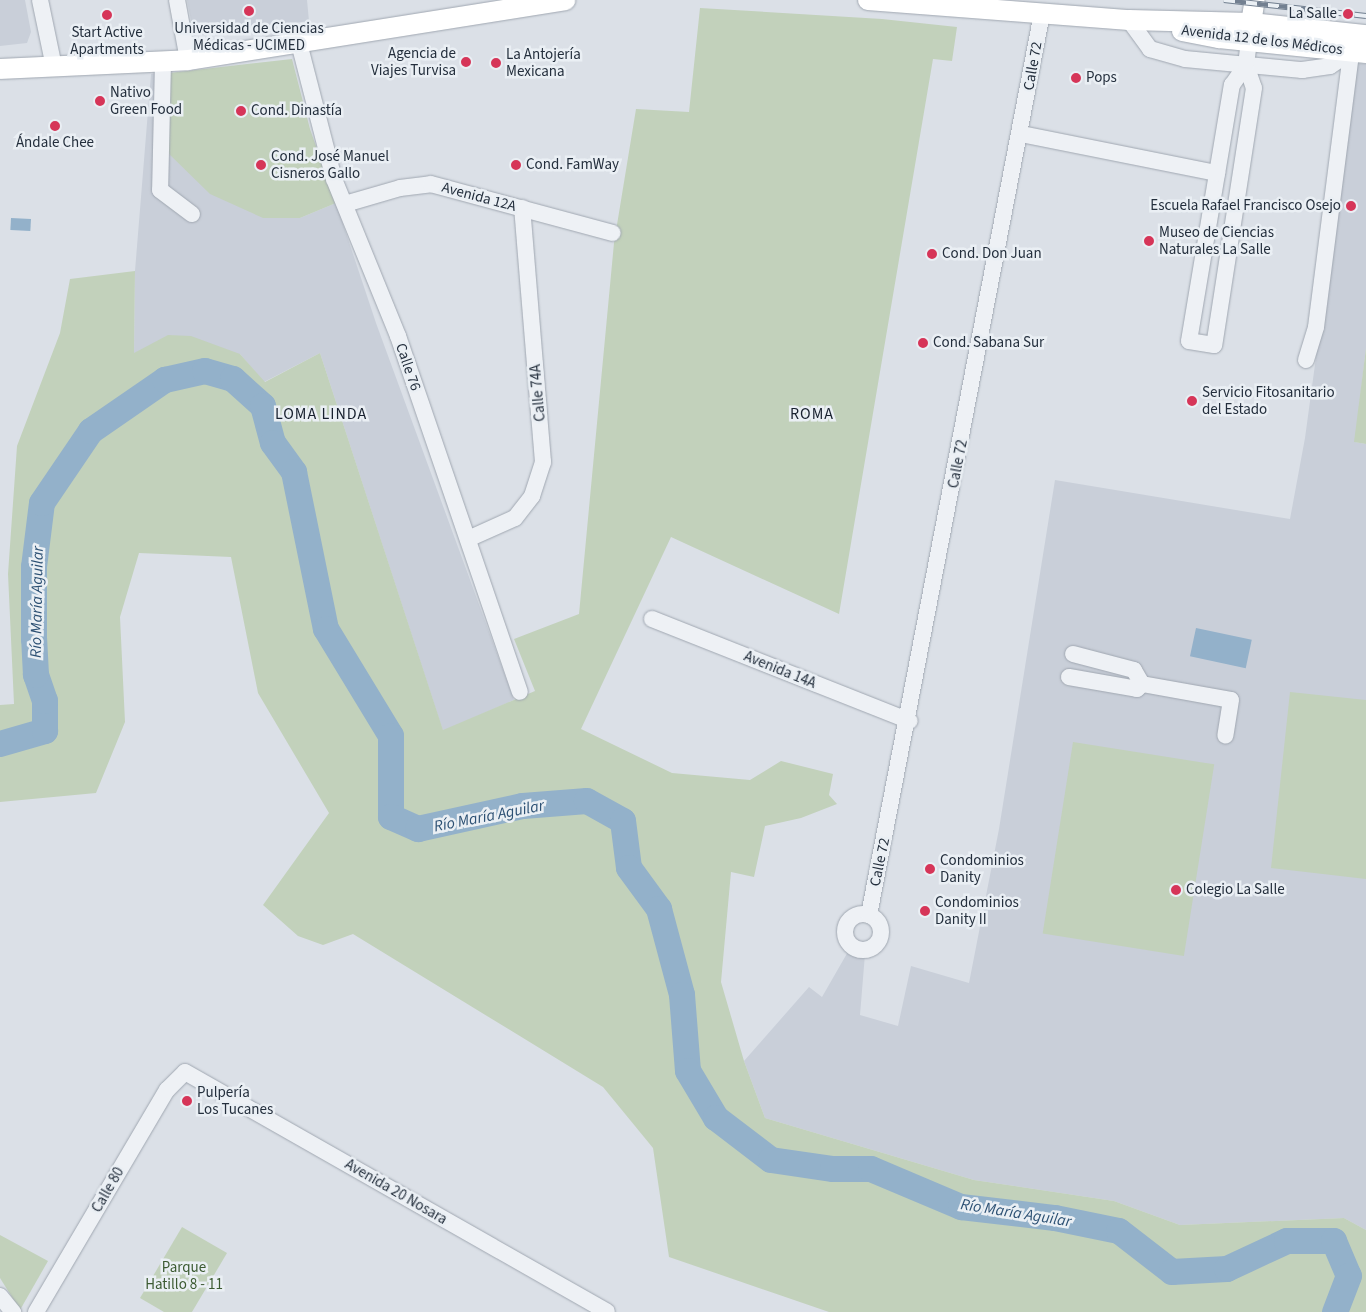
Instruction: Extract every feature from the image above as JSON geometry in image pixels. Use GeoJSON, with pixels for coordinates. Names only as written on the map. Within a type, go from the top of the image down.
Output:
{"type":"FeatureCollection","features":[{"type":"Feature","properties":{"kind":"main road"},"geometry":{"type":"LineString","coordinates":[[0,69],[188,60],[565,0]]}},
{"type":"Feature","properties":{"kind":"main road","name":"Avenida 12 de los Médicos"},"geometry":{"type":"LineString","coordinates":[[868,0],[1129,20],[1250,32],[1366,35]]}},
{"type":"Feature","properties":{"kind":"main road"},"geometry":{"type":"LineString","coordinates":[[1250,32],[1256,0]]}},
{"type":"Feature","properties":{"kind":"main road","name":"Avenida 12 de los Médicos"},"geometry":{"type":"LineString","coordinates":[[1129,20],[1219,38],[1250,32],[1358,53]]}},
{"type":"Feature","properties":{"kind":"street"},"geometry":{"type":"LineString","coordinates":[[40,0],[54,67]]}},
{"type":"Feature","properties":{"kind":"street"},"geometry":{"type":"LineString","coordinates":[[177,0],[188,60]]}},
{"type":"Feature","properties":{"kind":"street","name":"Calle 72"},"geometry":{"type":"LineString","coordinates":[[869,915],[909,721],[1021,134],[1042,13]]}},
{"type":"Feature","properties":{"kind":"street"},"geometry":{"type":"LineString","coordinates":[[1129,20],[1150,48],[1165,55],[1246,65],[1316,69],[1330,66],[1358,53]]}},
{"type":"Feature","properties":{"kind":"street"},"geometry":{"type":"LineString","coordinates":[[1246,65],[1232,85],[1189,341],[1214,345],[1254,88],[1246,65],[1250,32]]}},
{"type":"Feature","properties":{"kind":"street","name":"Calle 76"},"geometry":{"type":"LineString","coordinates":[[300,43],[334,179],[398,336],[520,692]]}},
{"type":"Feature","properties":{"kind":"street"},"geometry":{"type":"LineString","coordinates":[[1306,360],[1316,327],[1358,53]]}},
{"type":"Feature","properties":{"kind":"street"},"geometry":{"type":"LineString","coordinates":[[162,62],[160,190],[192,214]]}},
{"type":"Feature","properties":{"kind":"street"},"geometry":{"type":"LineString","coordinates":[[1021,134],[1217,173]]}},
{"type":"Feature","properties":{"kind":"street","name":"Avenida 12A"},"geometry":{"type":"LineString","coordinates":[[345,204],[416,184],[432,184],[612,233]]}},
{"type":"Feature","properties":{"kind":"street","name":"Calle 74A"},"geometry":{"type":"LineString","coordinates":[[468,539],[515,518],[532,496],[542,468],[522,208]]}},
{"type":"Feature","properties":{"kind":"street","name":"Avenida 14A"},"geometry":{"type":"LineString","coordinates":[[652,618],[909,721]]}},
{"type":"Feature","properties":{"kind":"street"},"geometry":{"type":"LineString","coordinates":[[1073,654],[1134,670],[1142,684]]}},
{"type":"Feature","properties":{"kind":"street"},"geometry":{"type":"LineString","coordinates":[[1069,677],[1137,689],[1142,684]]}},
{"type":"Feature","properties":{"kind":"street"},"geometry":{"type":"LineString","coordinates":[[1142,684],[1231,700],[1225,736]]}},
{"type":"Feature","properties":{"kind":"street","name":"Calle 80"},"geometry":{"type":"LineString","coordinates":[[36,1312],[167,1090],[185,1072]]}},
{"type":"Feature","properties":{"kind":"street","name":"Avenida 20 Nosara"},"geometry":{"type":"LineString","coordinates":[[185,1072],[607,1312]]}},
{"type":"Feature","properties":{"kind":"street"},"geometry":{"type":"LineString","coordinates":[[0,1296],[13,1312]]}},
{"type":"Feature","properties":{"kind":"shaded area"},"geometry":{"type":"Polygon","coordinates":[[[0,0],[25,0],[31,32],[27,43],[0,46],[0,0]]]}},
{"type":"Feature","properties":{"kind":"shaded area","name":"Universidad de Ciencias Médicas - UCIMED"},"geometry":{"type":"Polygon","coordinates":[[[187,0],[307,0],[309,21],[194,36],[187,0]]]}},
{"type":"Feature","properties":{"kind":"shaded area","name":"Colegio La Salle"},"geometry":{"type":"Polygon","coordinates":[[[1356,63],[1366,64],[1366,348],[1355,442],[1366,444],[1366,1230],[1344,1218],[1180,1225],[1114,1201],[974,1180],[765,1118],[744,1061],[809,987],[822,997],[849,950],[865,954],[860,1015],[898,1026],[911,966],[969,983],[999,829],[1055,480],[1290,519],[1305,438],[1356,63]]]}},
{"type":"Feature","properties":{"kind":"shaded area"},"geometry":{"type":"Polygon","coordinates":[[[169,73],[300,218],[336,203],[376,323],[514,700],[443,731],[320,353],[264,382],[240,354],[134,353],[135,271],[151,74],[169,73]]]}},
{"type":"Feature","properties":{"kind":"green space"},"geometry":{"type":"Polygon","coordinates":[[[700,8],[882,19],[957,27],[952,61],[933,59],[839,614],[671,537],[581,729],[672,773],[750,780],[781,761],[833,774],[829,795],[837,804],[801,818],[765,826],[754,877],[731,872],[721,982],[744,1061],[765,1118],[974,1180],[1114,1201],[1180,1225],[1344,1218],[1366,1230],[1366,1312],[829,1312],[669,1257],[653,1148],[603,1087],[353,934],[323,945],[298,936],[263,905],[329,813],[258,693],[231,557],[139,553],[120,617],[125,722],[96,793],[0,802],[0,705],[14,704],[8,574],[17,446],[60,333],[70,279],[135,271],[134,353],[168,335],[191,336],[240,354],[265,382],[320,353],[443,730],[535,691],[514,639],[579,614],[614,243],[636,109],[689,112],[700,8]]]}},
{"type":"Feature","properties":{"kind":"green space"},"geometry":{"type":"Polygon","coordinates":[[[292,59],[310,129],[336,203],[300,218],[263,218],[210,194],[167,152],[169,73],[292,59]]]}},
{"type":"Feature","properties":{"kind":"green space"},"geometry":{"type":"Polygon","coordinates":[[[1366,348],[1366,444],[1354,442],[1366,348]]]}},
{"type":"Feature","properties":{"kind":"green space"},"geometry":{"type":"Polygon","coordinates":[[[1290,692],[1366,700],[1366,879],[1271,868],[1290,692]]]}},
{"type":"Feature","properties":{"kind":"green space"},"geometry":{"type":"Polygon","coordinates":[[[1073,742],[1214,764],[1184,956],[1043,934],[1073,742]]]}},
{"type":"Feature","properties":{"kind":"green space","name":"Parque Hatillo 8 - 11"},"geometry":{"type":"Polygon","coordinates":[[[182,1227],[227,1253],[192,1312],[164,1312],[140,1298],[182,1227]]]}},
{"type":"Feature","properties":{"kind":"green space"},"geometry":{"type":"Polygon","coordinates":[[[0,1235],[48,1261],[20,1310],[0,1278],[0,1235]]]}},
{"type":"Feature","properties":{"kind":"water"},"geometry":{"type":"Polygon","coordinates":[[[11,218],[31,219],[30,231],[10,230],[11,218]]]}},
{"type":"Feature","properties":{"kind":"water"},"geometry":{"type":"Polygon","coordinates":[[[1196,628],[1252,640],[1246,668],[1190,656],[1196,628]]]}},
{"type":"Feature","properties":{"kind":"waterway","name":"Río María Aguilar"},"geometry":{"type":"LineString","coordinates":[[0,744],[45,731],[45,701],[36,675],[34,639],[34,567],[42,503],[91,431],[165,380],[205,371],[233,379],[263,406],[273,443],[294,472],[326,629],[391,736],[391,817],[418,829],[523,806],[587,801],[623,821],[629,868],[659,909],[682,995],[688,1071],[716,1118],[771,1160],[833,1169],[871,1169],[961,1207],[1055,1218],[1119,1231],[1172,1272],[1227,1269],[1287,1241],[1334,1241],[1349,1276],[1335,1312]]}},
{"type":"Feature","properties":{"kind":"railway"},"geometry":{"type":"LineString","coordinates":[[1224,0],[1366,16]]}},
{"type":"Feature","properties":{"kind":"place","name":"Universidad de Ciencias Médicas - UCIMED"},"geometry":{"type":"Point","coordinates":[249,11]}},
{"type":"Feature","properties":{"kind":"place","name":"La Salle"},"geometry":{"type":"Point","coordinates":[1348,14]}},
{"type":"Feature","properties":{"kind":"place","name":"Start Active Apartments"},"geometry":{"type":"Point","coordinates":[107,15]}},
{"type":"Feature","properties":{"kind":"place","name":"Agencia de Viajes Turvisa"},"geometry":{"type":"Point","coordinates":[466,62]}},
{"type":"Feature","properties":{"kind":"place","name":"La Antojería Mexicana"},"geometry":{"type":"Point","coordinates":[496,63]}},
{"type":"Feature","properties":{"kind":"place","name":"Pops"},"geometry":{"type":"Point","coordinates":[1076,78]}},
{"type":"Feature","properties":{"kind":"place","name":"Nativo Green Food"},"geometry":{"type":"Point","coordinates":[100,101]}},
{"type":"Feature","properties":{"kind":"place","name":"Cond. Dinastía"},"geometry":{"type":"Point","coordinates":[241,111]}},
{"type":"Feature","properties":{"kind":"place","name":"Ándale Chee"},"geometry":{"type":"Point","coordinates":[55,126]}},
{"type":"Feature","properties":{"kind":"place","name":"Cond. José Manuel Cisneros Gallo"},"geometry":{"type":"Point","coordinates":[261,165]}},
{"type":"Feature","properties":{"kind":"place","name":"Cond. FamWay"},"geometry":{"type":"Point","coordinates":[516,165]}},
{"type":"Feature","properties":{"kind":"place","name":"Escuela Rafael Francisco Osejo"},"geometry":{"type":"Point","coordinates":[1351,206]}},
{"type":"Feature","properties":{"kind":"place","name":"Museo de Ciencias Naturales La Salle"},"geometry":{"type":"Point","coordinates":[1149,241]}},
{"type":"Feature","properties":{"kind":"place","name":"Cond. Don Juan"},"geometry":{"type":"Point","coordinates":[932,254]}},
{"type":"Feature","properties":{"kind":"place","name":"Cond. Sabana Sur"},"geometry":{"type":"Point","coordinates":[923,343]}},
{"type":"Feature","properties":{"kind":"place","name":"Servicio Fitosanitario del Estado"},"geometry":{"type":"Point","coordinates":[1192,401]}},
{"type":"Feature","properties":{"kind":"place","name":"Condominios Danity"},"geometry":{"type":"Point","coordinates":[930,869]}},
{"type":"Feature","properties":{"kind":"place","name":"Colegio La Salle"},"geometry":{"type":"Point","coordinates":[1176,890]}},
{"type":"Feature","properties":{"kind":"place","name":"Condominios Danity II"},"geometry":{"type":"Point","coordinates":[925,911]}},
{"type":"Feature","properties":{"kind":"place","name":"Pulpería Los Tucanes"},"geometry":{"type":"Point","coordinates":[187,1101]}},
{"type":"Feature","properties":{"kind":"district","name":"LOMA LINDA"},"geometry":{"type":"Point","coordinates":[321,414]}},
{"type":"Feature","properties":{"kind":"district","name":"ROMA"},"geometry":{"type":"Point","coordinates":[812,414]}}]}
